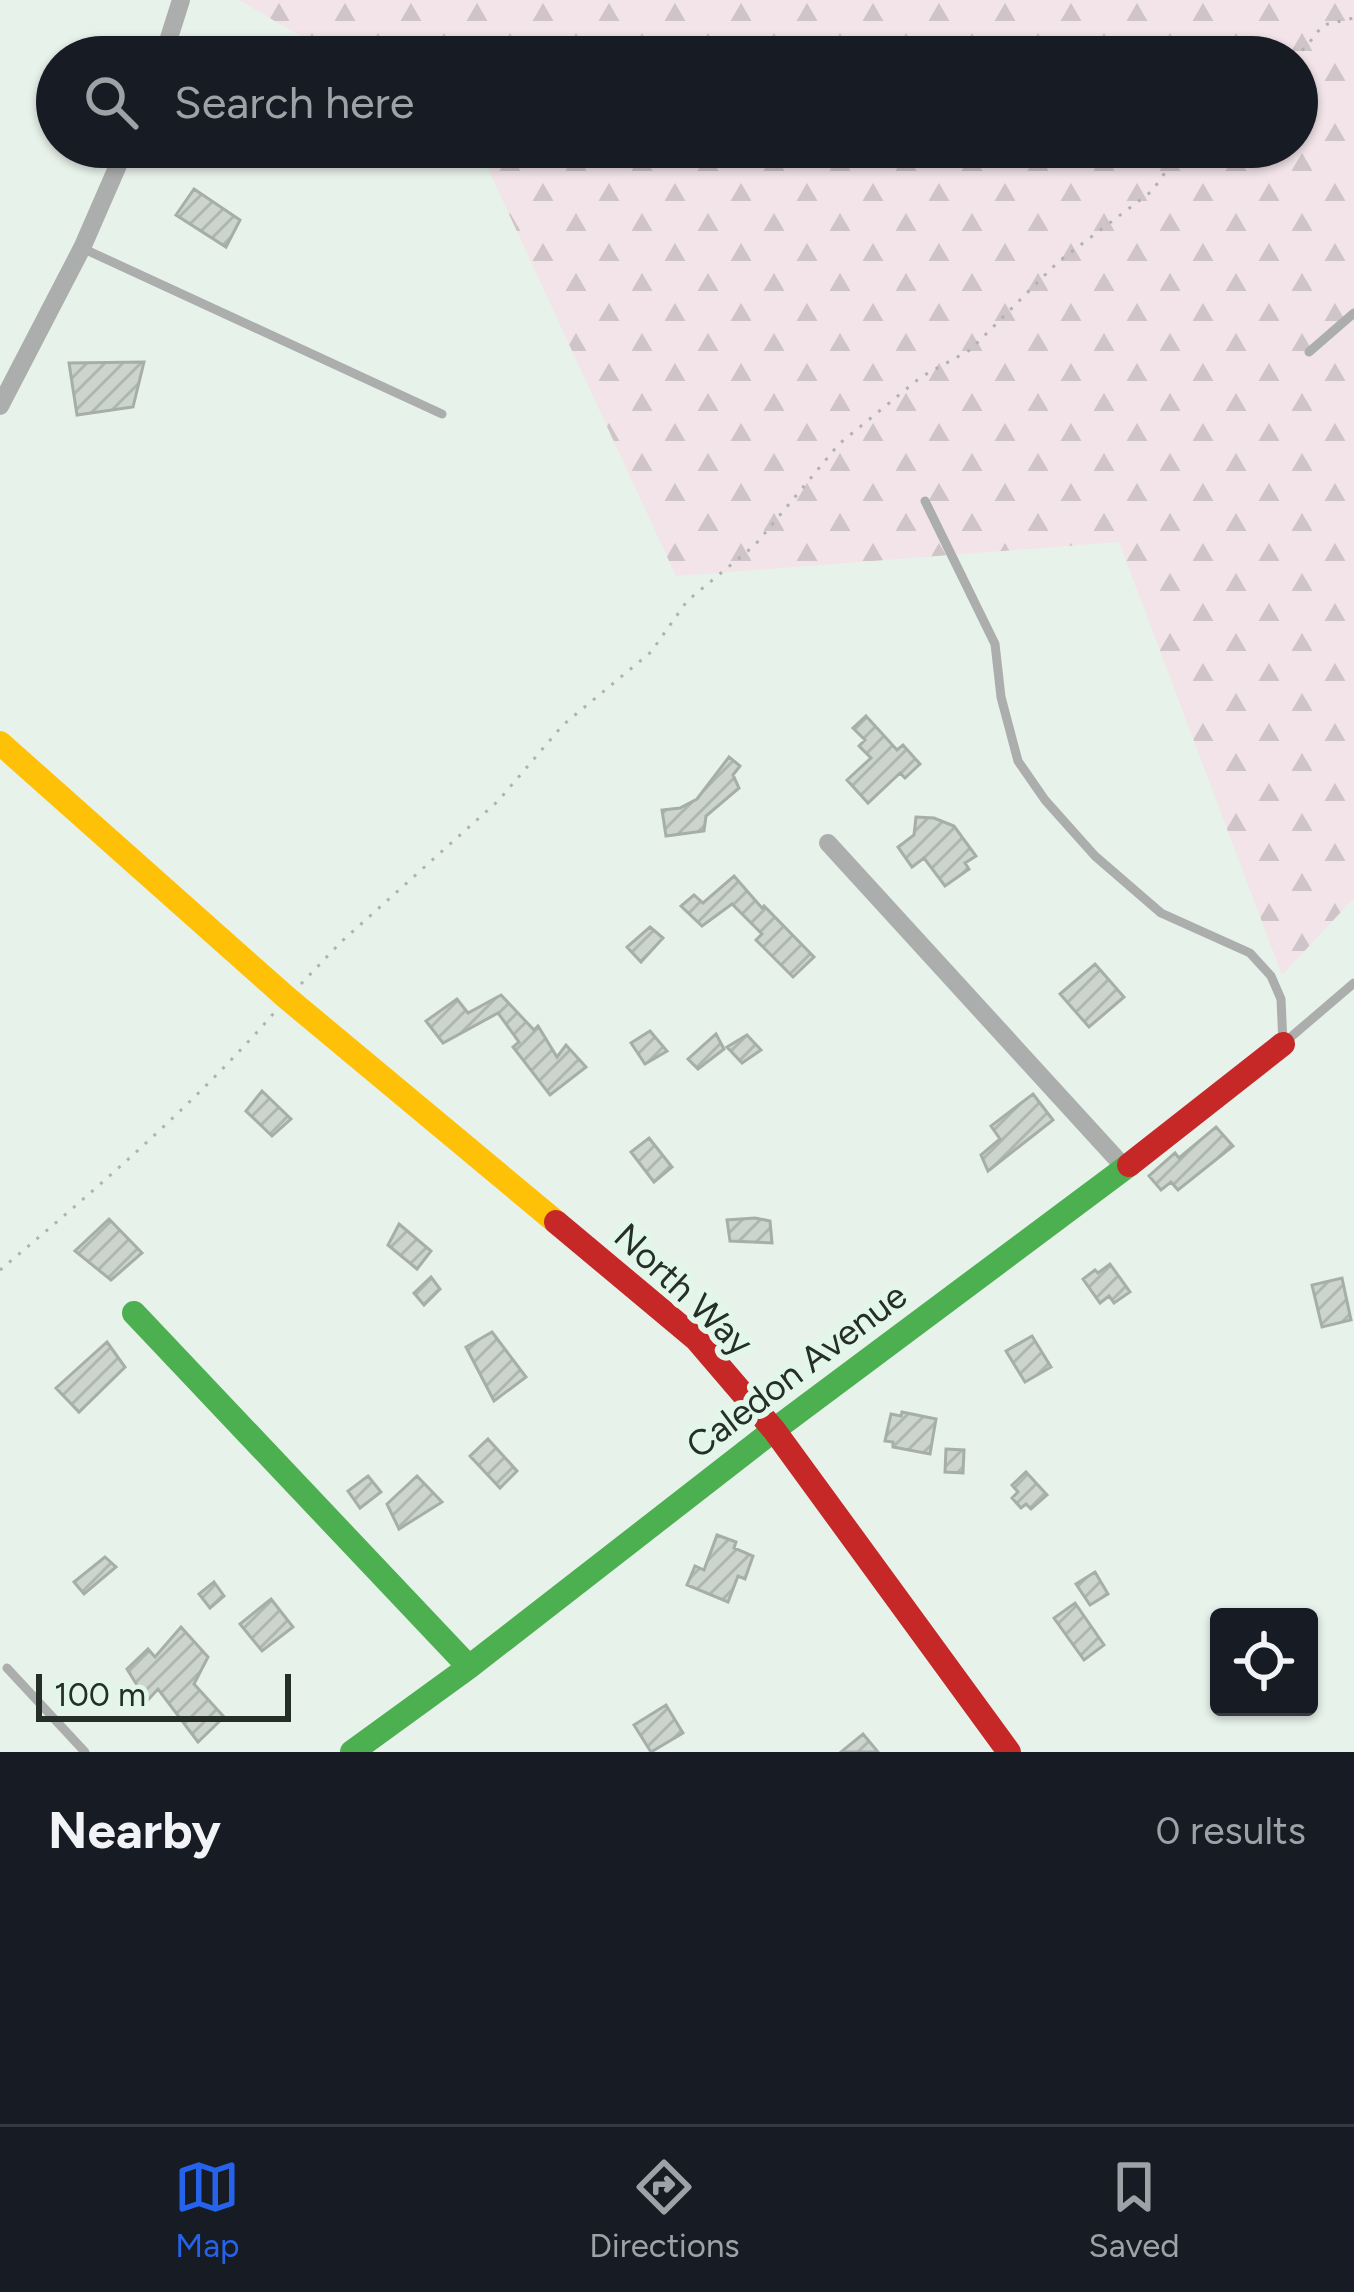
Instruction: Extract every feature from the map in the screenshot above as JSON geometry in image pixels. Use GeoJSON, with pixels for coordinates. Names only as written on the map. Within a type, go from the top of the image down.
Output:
{"type":"FeatureCollection","features":[{"type":"Feature","properties":{"kind":"street"},"geometry":{"type":"LineString","coordinates":[[170,36],[181,0]]}},
{"type":"Feature","properties":{"kind":"street"},"geometry":{"type":"LineString","coordinates":[[0,406],[82,248],[117,168]]}},
{"type":"Feature","properties":{"kind":"street","name":"North Way"},"geometry":{"type":"LineString","coordinates":[[0,743],[287,998],[696,1339],[774,1430],[1009,1752]]}},
{"type":"Feature","properties":{"kind":"street"},"geometry":{"type":"LineString","coordinates":[[828,844],[1126,1168]]}},
{"type":"Feature","properties":{"kind":"street","name":"Caledon Avenue"},"geometry":{"type":"LineString","coordinates":[[352,1752],[1126,1168],[1282,1044]]}},
{"type":"Feature","properties":{"kind":"street"},"geometry":{"type":"LineString","coordinates":[[134,1313],[469,1667]]}},
{"type":"Feature","properties":{"kind":"lane"},"geometry":{"type":"LineString","coordinates":[[82,248],[442,414]]}},
{"type":"Feature","properties":{"kind":"lane"},"geometry":{"type":"LineString","coordinates":[[1309,352],[1354,313]]}},
{"type":"Feature","properties":{"kind":"lane"},"geometry":{"type":"LineString","coordinates":[[925,501],[995,644],[1001,697],[1018,761],[1095,856],[1161,914],[1250,953],[1271,976],[1281,999],[1282,1044]]}},
{"type":"Feature","properties":{"kind":"lane"},"geometry":{"type":"LineString","coordinates":[[1282,1044],[1354,983]]}},
{"type":"Feature","properties":{"kind":"lane"},"geometry":{"type":"LineString","coordinates":[[8,1668],[85,1752]]}},
{"type":"Feature","properties":{"kind":"path"},"geometry":{"type":"LineString","coordinates":[[1314,36],[1323,25],[1354,18]]}},
{"type":"Feature","properties":{"kind":"path"},"geometry":{"type":"LineString","coordinates":[[0,1270],[78,1204],[230,1061],[341,942],[498,801],[563,725],[651,652],[687,601],[755,545],[839,444],[921,376],[970,350],[1058,262],[1152,191],[1169,168]]}},
{"type":"Feature","properties":{"kind":"green space"},"geometry":{"type":"Polygon","coordinates":[[[239,0],[1354,0],[1354,898],[1282,975],[1119,542],[676,576],[488,168],[1318,168],[1318,36],[300,36],[239,0]]]}},
{"type":"Feature","properties":{"kind":"building"},"geometry":{"type":"Polygon","coordinates":[[[194,189],[240,220],[226,247],[176,215],[194,189]]]}},
{"type":"Feature","properties":{"kind":"building"},"geometry":{"type":"Polygon","coordinates":[[[144,362],[133,407],[77,415],[69,363],[144,362]]]}},
{"type":"Feature","properties":{"kind":"building"},"geometry":{"type":"Polygon","coordinates":[[[866,716],[897,750],[903,745],[920,764],[905,778],[900,773],[868,803],[847,780],[871,758],[859,746],[865,740],[853,728],[866,716]]]}},
{"type":"Feature","properties":{"kind":"building"},"geometry":{"type":"Polygon","coordinates":[[[729,757],[740,766],[733,775],[739,788],[706,816],[704,831],[666,836],[662,810],[697,799],[729,757]]]}},
{"type":"Feature","properties":{"kind":"building"},"geometry":{"type":"Polygon","coordinates":[[[916,817],[954,826],[976,856],[965,863],[969,869],[945,886],[924,858],[912,867],[898,847],[914,835],[916,817]]]}},
{"type":"Feature","properties":{"kind":"building"},"geometry":{"type":"Polygon","coordinates":[[[734,876],[814,957],[793,977],[756,940],[762,934],[732,904],[702,926],[681,906],[694,895],[703,903],[734,876]]]}},
{"type":"Feature","properties":{"kind":"building"},"geometry":{"type":"Polygon","coordinates":[[[650,927],[663,938],[641,962],[627,947],[650,927]]]}},
{"type":"Feature","properties":{"kind":"building"},"geometry":{"type":"Polygon","coordinates":[[[1095,964],[1124,997],[1089,1027],[1060,994],[1095,964]]]}},
{"type":"Feature","properties":{"kind":"building"},"geometry":{"type":"Polygon","coordinates":[[[501,995],[534,1030],[538,1026],[557,1057],[566,1045],[586,1067],[550,1095],[513,1047],[519,1042],[498,1013],[443,1043],[426,1021],[457,999],[468,1013],[501,995]]]}},
{"type":"Feature","properties":{"kind":"building"},"geometry":{"type":"Polygon","coordinates":[[[650,1031],[667,1051],[645,1064],[631,1043],[650,1031]]]}},
{"type":"Feature","properties":{"kind":"building"},"geometry":{"type":"Polygon","coordinates":[[[716,1034],[724,1049],[698,1069],[688,1059],[716,1034]]]}},
{"type":"Feature","properties":{"kind":"building"},"geometry":{"type":"Polygon","coordinates":[[[747,1035],[761,1050],[742,1063],[727,1047],[747,1035]]]}},
{"type":"Feature","properties":{"kind":"building"},"geometry":{"type":"Polygon","coordinates":[[[262,1091],[291,1119],[272,1136],[246,1111],[262,1091]]]}},
{"type":"Feature","properties":{"kind":"building"},"geometry":{"type":"Polygon","coordinates":[[[1033,1094],[1053,1120],[988,1171],[981,1155],[1000,1139],[991,1126],[1033,1094]]]}},
{"type":"Feature","properties":{"kind":"building"},"geometry":{"type":"Polygon","coordinates":[[[1216,1127],[1233,1146],[1178,1190],[1171,1182],[1161,1190],[1149,1176],[1216,1127]]]}},
{"type":"Feature","properties":{"kind":"building"},"geometry":{"type":"Polygon","coordinates":[[[649,1138],[672,1167],[654,1182],[631,1152],[649,1138]]]}},
{"type":"Feature","properties":{"kind":"building"},"geometry":{"type":"Polygon","coordinates":[[[109,1219],[142,1253],[111,1280],[75,1251],[109,1219]]]}},
{"type":"Feature","properties":{"kind":"building"},"geometry":{"type":"Polygon","coordinates":[[[727,1220],[770,1221],[772,1243],[730,1241],[727,1220]]]}},
{"type":"Feature","properties":{"kind":"building"},"geometry":{"type":"Polygon","coordinates":[[[399,1224],[431,1251],[417,1269],[388,1245],[399,1224]]]}},
{"type":"Feature","properties":{"kind":"building"},"geometry":{"type":"Polygon","coordinates":[[[1110,1264],[1130,1292],[1114,1303],[1109,1296],[1100,1303],[1083,1279],[1110,1264]]]}},
{"type":"Feature","properties":{"kind":"building"},"geometry":{"type":"Polygon","coordinates":[[[431,1277],[440,1289],[424,1305],[414,1293],[431,1277]]]}},
{"type":"Feature","properties":{"kind":"building"},"geometry":{"type":"Polygon","coordinates":[[[1342,1278],[1351,1320],[1322,1327],[1312,1285],[1342,1278]]]}},
{"type":"Feature","properties":{"kind":"building"},"geometry":{"type":"Polygon","coordinates":[[[492,1332],[526,1377],[494,1401],[466,1347],[492,1332]]]}},
{"type":"Feature","properties":{"kind":"building"},"geometry":{"type":"Polygon","coordinates":[[[1032,1336],[1051,1367],[1025,1382],[1006,1351],[1032,1336]]]}},
{"type":"Feature","properties":{"kind":"building"},"geometry":{"type":"Polygon","coordinates":[[[107,1342],[125,1367],[79,1412],[56,1388],[107,1342]]]}},
{"type":"Feature","properties":{"kind":"building"},"geometry":{"type":"Polygon","coordinates":[[[902,1412],[936,1419],[930,1454],[885,1441],[891,1414],[901,1416],[902,1412]]]}},
{"type":"Feature","properties":{"kind":"building"},"geometry":{"type":"Polygon","coordinates":[[[488,1439],[517,1471],[500,1488],[470,1456],[488,1439]]]}},
{"type":"Feature","properties":{"kind":"building"},"geometry":{"type":"Polygon","coordinates":[[[946,1449],[964,1450],[963,1473],[945,1472],[946,1449]]]}},
{"type":"Feature","properties":{"kind":"building"},"geometry":{"type":"Polygon","coordinates":[[[1026,1472],[1047,1495],[1031,1509],[1026,1504],[1021,1508],[1012,1498],[1018,1492],[1012,1485],[1026,1472]]]}},
{"type":"Feature","properties":{"kind":"building"},"geometry":{"type":"Polygon","coordinates":[[[368,1476],[381,1492],[360,1508],[348,1491],[368,1476]]]}},
{"type":"Feature","properties":{"kind":"building"},"geometry":{"type":"Polygon","coordinates":[[[417,1476],[442,1502],[399,1529],[387,1504],[417,1476]]]}},
{"type":"Feature","properties":{"kind":"building"},"geometry":{"type":"Polygon","coordinates":[[[717,1535],[753,1556],[745,1579],[738,1576],[728,1602],[687,1585],[695,1566],[704,1570],[717,1535]]]}},
{"type":"Feature","properties":{"kind":"building"},"geometry":{"type":"Polygon","coordinates":[[[105,1557],[116,1567],[84,1594],[74,1582],[105,1557]]]}},
{"type":"Feature","properties":{"kind":"building"},"geometry":{"type":"Polygon","coordinates":[[[1095,1572],[1108,1594],[1090,1605],[1076,1584],[1095,1572]]]}},
{"type":"Feature","properties":{"kind":"building"},"geometry":{"type":"Polygon","coordinates":[[[214,1582],[224,1596],[210,1608],[199,1594],[214,1582]]]}},
{"type":"Feature","properties":{"kind":"building"},"geometry":{"type":"Polygon","coordinates":[[[271,1599],[293,1627],[262,1651],[240,1624],[271,1599]]]}},
{"type":"Feature","properties":{"kind":"building"},"geometry":{"type":"Polygon","coordinates":[[[1075,1603],[1104,1645],[1084,1660],[1054,1618],[1075,1603]]]}},
{"type":"Feature","properties":{"kind":"building"},"geometry":{"type":"Polygon","coordinates":[[[181,1627],[208,1657],[194,1684],[224,1717],[198,1742],[158,1689],[147,1701],[127,1669],[148,1649],[155,1657],[181,1627]]]}},
{"type":"Feature","properties":{"kind":"building"},"geometry":{"type":"Polygon","coordinates":[[[666,1705],[683,1733],[651,1752],[634,1725],[666,1705]]]}},
{"type":"Feature","properties":{"kind":"building"},"geometry":{"type":"Polygon","coordinates":[[[863,1734],[878,1752],[841,1752],[863,1734]]]}},
{"type":"Feature","properties":{"kind":"traffic: fast"},"geometry":{"type":"LineString","coordinates":[[352,1752],[1129,1165]]}},
{"type":"Feature","properties":{"kind":"traffic: fast"},"geometry":{"type":"LineString","coordinates":[[134,1313],[469,1667]]}},
{"type":"Feature","properties":{"kind":"traffic: slow"},"geometry":{"type":"LineString","coordinates":[[0,743],[287,998],[556,1222]]}},
{"type":"Feature","properties":{"kind":"traffic: jam"},"geometry":{"type":"LineString","coordinates":[[1129,1165],[1283,1044]]}},
{"type":"Feature","properties":{"kind":"traffic: jam"},"geometry":{"type":"LineString","coordinates":[[556,1222],[696,1339],[774,1430],[1009,1752]]}}]}
